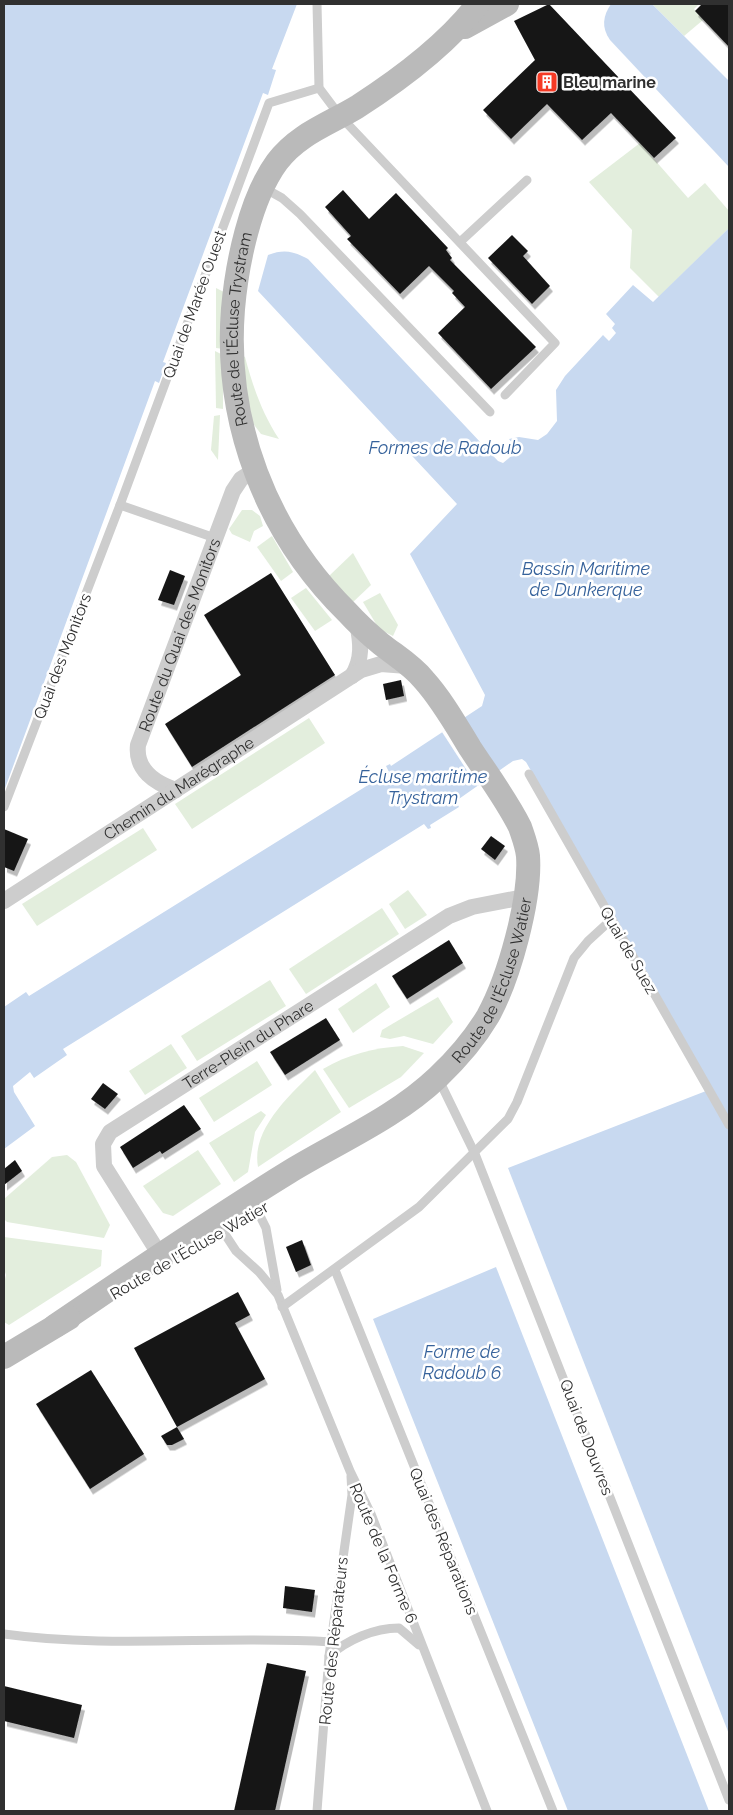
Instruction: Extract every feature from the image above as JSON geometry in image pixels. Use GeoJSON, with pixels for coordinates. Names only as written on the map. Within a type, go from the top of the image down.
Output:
{"type":"FeatureCollection","features":[{"type":"Feature","properties":{"kind":"street","name":"Route de l'Écluse Trystram"},"geometry":{"type":"LineString","coordinates":[[449,716],[432,689],[411,666],[357,623],[323,587],[298,555],[272,510],[255,470],[244,437],[236,396],[232,341],[234,302],[240,263],[250,224],[264,188],[278,160],[294,144],[364,102],[442,41],[478,4]]}},
{"type":"Feature","properties":{"kind":"street"},"geometry":{"type":"LineString","coordinates":[[442,41],[507,4]]}},
{"type":"Feature","properties":{"kind":"street","name":"Route du Quai des Monitors"},"geometry":{"type":"LineString","coordinates":[[176,790],[158,783],[147,774],[138,756],[138,745],[237,484],[246,475],[255,470]]}},
{"type":"Feature","properties":{"kind":"street"},"geometry":{"type":"LineString","coordinates":[[352,676],[360,657],[361,641],[357,623]]}},
{"type":"Feature","properties":{"kind":"street","name":"Chemin du Marégraphe"},"geometry":{"type":"LineString","coordinates":[[4,901],[352,676],[367,668],[381,664],[411,666]]}},
{"type":"Feature","properties":{"kind":"street","name":"Route de l'Écluse Watier"},"geometry":{"type":"LineString","coordinates":[[4,1357],[254,1203],[296,1185],[364,1129],[412,1098],[438,1078],[469,1042],[492,1006],[510,959],[524,897],[528,865],[526,846],[517,822],[449,716]]}},
{"type":"Feature","properties":{"kind":"street","name":"Terre-Plein du Phare"},"geometry":{"type":"LineString","coordinates":[[163,1260],[104,1166],[103,1144],[110,1132],[450,916],[472,907],[524,897]]}},
{"type":"Feature","properties":{"kind":"lane"},"geometry":{"type":"LineString","coordinates":[[317,4],[318,88],[340,116],[555,343],[505,395]]}},
{"type":"Feature","properties":{"kind":"lane","name":"Quai de Marée Ouest"},"geometry":{"type":"LineString","coordinates":[[120,505],[269,103],[318,88]]}},
{"type":"Feature","properties":{"kind":"lane"},"geometry":{"type":"LineString","coordinates":[[460,242],[527,180]]}},
{"type":"Feature","properties":{"kind":"lane"},"geometry":{"type":"LineString","coordinates":[[264,188],[300,214],[490,412]]}},
{"type":"Feature","properties":{"kind":"lane"},"geometry":{"type":"LineString","coordinates":[[120,505],[215,538]]}},
{"type":"Feature","properties":{"kind":"lane","name":"Quai des Monitors"},"geometry":{"type":"LineString","coordinates":[[4,806],[120,505]]}},
{"type":"Feature","properties":{"kind":"lane","name":"Quai de Suez"},"geometry":{"type":"LineString","coordinates":[[528,774],[729,1125]]}},
{"type":"Feature","properties":{"kind":"lane"},"geometry":{"type":"LineString","coordinates":[[282,1307],[414,1211],[500,1128],[513,1111],[574,958],[588,941],[612,919]]}},
{"type":"Feature","properties":{"kind":"lane","name":"Quai de Douvres"},"geometry":{"type":"LineString","coordinates":[[438,1078],[475,1154],[729,1800]]}},
{"type":"Feature","properties":{"kind":"lane","name":"Route de la Forme 6"},"geometry":{"type":"LineString","coordinates":[[254,1203],[266,1228],[278,1296],[282,1307],[350,1471],[371,1514],[487,1811]]}},
{"type":"Feature","properties":{"kind":"lane","name":"Route de la Forme 6"},"geometry":{"type":"LineString","coordinates":[[219,1226],[236,1251],[259,1272],[278,1296]]}},
{"type":"Feature","properties":{"kind":"lane","name":"Quai des Réparations"},"geometry":{"type":"LineString","coordinates":[[335,1270],[553,1811]]}},
{"type":"Feature","properties":{"kind":"lane","name":"Route des Réparateurs"},"geometry":{"type":"LineString","coordinates":[[317,1811],[329,1656],[352,1495],[350,1471]]}},
{"type":"Feature","properties":{"kind":"lane"},"geometry":{"type":"LineString","coordinates":[[329,1656],[349,1642],[392,1628],[405,1631],[424,1651]]}},
{"type":"Feature","properties":{"kind":"lane"},"geometry":{"type":"LineString","coordinates":[[4,1634],[82,1640],[274,1638],[331,1642]]}},
{"type":"Feature","properties":{"kind":"green space"},"geometry":{"type":"Polygon","coordinates":[[[652,4],[699,4],[694,9],[703,20],[684,36],[652,4]]]}},
{"type":"Feature","properties":{"kind":"green space"},"geometry":{"type":"Polygon","coordinates":[[[640,143],[688,198],[705,183],[729,211],[729,228],[659,297],[630,268],[632,230],[589,182],[640,143]]]}},
{"type":"Feature","properties":{"kind":"green space"},"geometry":{"type":"Polygon","coordinates":[[[216,288],[224,292],[224,349],[216,348],[216,288]]]}},
{"type":"Feature","properties":{"kind":"green space"},"geometry":{"type":"Polygon","coordinates":[[[215,351],[223,355],[223,409],[216,408],[215,351]]]}},
{"type":"Feature","properties":{"kind":"green space"},"geometry":{"type":"Polygon","coordinates":[[[241,355],[245,357],[259,399],[279,439],[261,434],[252,422],[241,355]]]}},
{"type":"Feature","properties":{"kind":"green space"},"geometry":{"type":"Polygon","coordinates":[[[220,415],[218,460],[211,450],[214,416],[220,415]]]}},
{"type":"Feature","properties":{"kind":"green space"},"geometry":{"type":"Polygon","coordinates":[[[242,510],[252,510],[260,516],[263,526],[254,531],[250,542],[232,534],[229,529],[242,510]]]}},
{"type":"Feature","properties":{"kind":"green space"},"geometry":{"type":"Polygon","coordinates":[[[272,536],[293,572],[281,581],[257,547],[272,536]]]}},
{"type":"Feature","properties":{"kind":"green space"},"geometry":{"type":"Polygon","coordinates":[[[353,553],[371,585],[352,603],[329,576],[353,553]]]}},
{"type":"Feature","properties":{"kind":"green space"},"geometry":{"type":"Polygon","coordinates":[[[306,588],[332,620],[315,631],[291,598],[306,588]]]}},
{"type":"Feature","properties":{"kind":"green space"},"geometry":{"type":"Polygon","coordinates":[[[380,593],[398,625],[393,636],[379,629],[363,602],[380,593]]]}},
{"type":"Feature","properties":{"kind":"green space"},"geometry":{"type":"Polygon","coordinates":[[[309,718],[325,743],[192,829],[175,804],[309,718]]]}},
{"type":"Feature","properties":{"kind":"green space"},"geometry":{"type":"Polygon","coordinates":[[[143,828],[157,850],[37,926],[22,904],[143,828]]]}},
{"type":"Feature","properties":{"kind":"green space"},"geometry":{"type":"Polygon","coordinates":[[[408,890],[427,915],[405,929],[389,904],[408,890]]]}},
{"type":"Feature","properties":{"kind":"green space"},"geometry":{"type":"Polygon","coordinates":[[[382,908],[399,934],[306,994],[289,969],[382,908]]]}},
{"type":"Feature","properties":{"kind":"green space"},"geometry":{"type":"Polygon","coordinates":[[[270,980],[286,1006],[197,1061],[181,1036],[270,980]]]}},
{"type":"Feature","properties":{"kind":"green space"},"geometry":{"type":"Polygon","coordinates":[[[376,983],[390,1007],[353,1033],[338,1009],[376,983]]]}},
{"type":"Feature","properties":{"kind":"green space"},"geometry":{"type":"Polygon","coordinates":[[[438,997],[453,1022],[433,1044],[404,1036],[390,1039],[380,1037],[382,1030],[438,997]]]}},
{"type":"Feature","properties":{"kind":"green space"},"geometry":{"type":"Polygon","coordinates":[[[171,1044],[187,1068],[145,1095],[129,1071],[171,1044]]]}},
{"type":"Feature","properties":{"kind":"green space"},"geometry":{"type":"Polygon","coordinates":[[[403,1046],[424,1053],[401,1077],[349,1108],[323,1069],[342,1059],[362,1053],[382,1048],[403,1046]]]}},
{"type":"Feature","properties":{"kind":"green space"},"geometry":{"type":"Polygon","coordinates":[[[257,1061],[272,1085],[214,1122],[199,1098],[257,1061]]]}},
{"type":"Feature","properties":{"kind":"green space"},"geometry":{"type":"Polygon","coordinates":[[[315,1070],[341,1112],[258,1167],[257,1153],[267,1126],[285,1101],[315,1070]]]}},
{"type":"Feature","properties":{"kind":"green space"},"geometry":{"type":"Polygon","coordinates":[[[261,1111],[266,1115],[255,1132],[248,1172],[234,1182],[209,1143],[261,1111]]]}},
{"type":"Feature","properties":{"kind":"green space"},"geometry":{"type":"Polygon","coordinates":[[[198,1150],[221,1184],[173,1216],[163,1213],[143,1186],[198,1150]]]}},
{"type":"Feature","properties":{"kind":"green space"},"geometry":{"type":"Polygon","coordinates":[[[67,1155],[76,1162],[110,1225],[104,1238],[7,1222],[4,1219],[4,1199],[52,1157],[67,1155]]]}},
{"type":"Feature","properties":{"kind":"green space"},"geometry":{"type":"Polygon","coordinates":[[[4,1237],[102,1250],[101,1266],[9,1325],[4,1322],[4,1283],[6,1275],[4,1269],[4,1237]]]}},
{"type":"Feature","properties":{"kind":"water"},"geometry":{"type":"Polygon","coordinates":[[[4,4],[297,4],[272,69],[276,70],[268,95],[263,93],[163,362],[166,363],[159,383],[155,381],[4,791],[4,4]]]}},
{"type":"Feature","properties":{"kind":"water"},"geometry":{"type":"Polygon","coordinates":[[[611,4],[652,4],[729,81],[729,167],[610,40],[605,31],[604,22],[611,4]]]}},
{"type":"Feature","properties":{"kind":"water","name":"Bassin Maritime de Dunkerque"},"geometry":{"type":"Polygon","coordinates":[[[729,228],[729,1118],[526,762],[522,759],[513,761],[456,801],[459,807],[430,825],[431,828],[428,829],[424,824],[63,1049],[67,1055],[34,1078],[30,1072],[13,1086],[14,1092],[35,1126],[4,1149],[4,1007],[26,992],[29,996],[389,772],[386,766],[390,764],[391,766],[482,706],[485,695],[410,554],[457,504],[258,291],[268,255],[288,252],[308,259],[498,461],[503,463],[515,453],[516,448],[509,439],[519,437],[538,440],[547,434],[557,421],[556,390],[565,376],[603,335],[609,341],[616,333],[612,328],[615,324],[606,314],[633,285],[653,302],[729,228]]]}},
{"type":"Feature","properties":{"kind":"water"},"geometry":{"type":"Polygon","coordinates":[[[706,1091],[729,1131],[729,1734],[508,1168],[706,1091]]]}},
{"type":"Feature","properties":{"kind":"water","name":"Forme de Radoub 6"},"geometry":{"type":"Polygon","coordinates":[[[496,1267],[709,1811],[568,1811],[373,1319],[496,1267]]]}},
{"type":"Feature","properties":{"kind":"pier"},"geometry":{"type":"Polygon","coordinates":[[[460,721],[495,774],[477,786],[442,732],[460,721]]]}},
{"type":"Feature","properties":{"kind":"building"},"geometry":{"type":"Polygon","coordinates":[[[549,4],[676,138],[654,158],[611,113],[582,140],[547,104],[511,139],[483,110],[535,60],[514,21],[549,4]]]}},
{"type":"Feature","properties":{"kind":"building"},"geometry":{"type":"Polygon","coordinates":[[[702,4],[729,4],[729,47],[695,11],[702,4]]]}},
{"type":"Feature","properties":{"kind":"building"},"geometry":{"type":"Polygon","coordinates":[[[343,190],[369,219],[396,193],[448,248],[446,250],[452,258],[450,260],[536,347],[491,389],[438,333],[465,307],[452,293],[454,291],[429,266],[400,294],[347,239],[351,236],[325,207],[343,190]]]}},
{"type":"Feature","properties":{"kind":"building"},"geometry":{"type":"Polygon","coordinates":[[[512,235],[528,251],[523,256],[550,286],[532,304],[488,258],[512,235]]]}},
{"type":"Feature","properties":{"kind":"building"},"geometry":{"type":"Polygon","coordinates":[[[170,570],[185,576],[174,605],[158,600],[170,570]]]}},
{"type":"Feature","properties":{"kind":"building"},"geometry":{"type":"Polygon","coordinates":[[[271,573],[335,675],[192,767],[165,724],[241,675],[204,615],[271,573]]]}},
{"type":"Feature","properties":{"kind":"building"},"geometry":{"type":"Polygon","coordinates":[[[401,680],[404,696],[386,700],[383,684],[401,680]]]}},
{"type":"Feature","properties":{"kind":"building"},"geometry":{"type":"Polygon","coordinates":[[[4,829],[28,839],[14,871],[4,867],[4,829]]]}},
{"type":"Feature","properties":{"kind":"building"},"geometry":{"type":"Polygon","coordinates":[[[491,836],[505,846],[495,860],[481,849],[491,836]]]}},
{"type":"Feature","properties":{"kind":"building"},"geometry":{"type":"Polygon","coordinates":[[[449,940],[463,963],[407,999],[392,976],[449,940]]]}},
{"type":"Feature","properties":{"kind":"building"},"geometry":{"type":"Polygon","coordinates":[[[326,1018],[340,1040],[285,1075],[270,1052],[326,1018]]]}},
{"type":"Feature","properties":{"kind":"building"},"geometry":{"type":"Polygon","coordinates":[[[103,1083],[118,1094],[105,1109],[91,1099],[103,1083]]]}},
{"type":"Feature","properties":{"kind":"building"},"geometry":{"type":"Polygon","coordinates":[[[184,1105],[201,1129],[162,1154],[160,1151],[133,1168],[120,1147],[184,1105]]]}},
{"type":"Feature","properties":{"kind":"building"},"geometry":{"type":"Polygon","coordinates":[[[15,1160],[22,1171],[4,1185],[4,1169],[15,1160]]]}},
{"type":"Feature","properties":{"kind":"building"},"geometry":{"type":"Polygon","coordinates":[[[302,1240],[311,1265],[296,1272],[286,1247],[302,1240]]]}},
{"type":"Feature","properties":{"kind":"building"},"geometry":{"type":"Polygon","coordinates":[[[238,1292],[250,1315],[235,1323],[265,1379],[177,1427],[134,1348],[238,1292]]]}},
{"type":"Feature","properties":{"kind":"building"},"geometry":{"type":"Polygon","coordinates":[[[91,1370],[144,1454],[90,1489],[36,1404],[91,1370]]]}},
{"type":"Feature","properties":{"kind":"building"},"geometry":{"type":"Polygon","coordinates":[[[177,1427],[184,1439],[172,1445],[167,1445],[161,1436],[177,1427]]]}},
{"type":"Feature","properties":{"kind":"building"},"geometry":{"type":"Polygon","coordinates":[[[285,1586],[315,1590],[312,1612],[283,1608],[285,1586]]]}},
{"type":"Feature","properties":{"kind":"building"},"geometry":{"type":"Polygon","coordinates":[[[267,1663],[306,1671],[275,1811],[234,1811],[267,1663]]]}},
{"type":"Feature","properties":{"kind":"building"},"geometry":{"type":"Polygon","coordinates":[[[4,1686],[82,1705],[74,1738],[4,1721],[4,1686]]]}},
{"type":"Feature","properties":{"kind":"place","name":"Bleu marine"},"geometry":{"type":"Point","coordinates":[547,82]}},
{"type":"Feature","properties":{"kind":"water label","name":"Formes de Radoub"},"geometry":{"type":"Point","coordinates":[445,448]}},
{"type":"Feature","properties":{"kind":"water label","name":"Écluse maritime Trystram"},"geometry":{"type":"Point","coordinates":[423,788]}}]}
